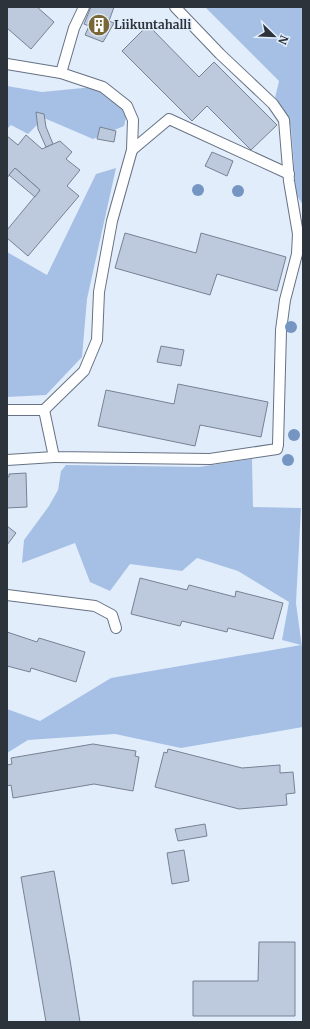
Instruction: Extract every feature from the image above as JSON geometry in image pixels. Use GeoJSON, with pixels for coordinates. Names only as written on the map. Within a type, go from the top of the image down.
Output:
{"type":"FeatureCollection","features":[{"type":"Feature","properties":{"kind":"lane"},"geometry":{"type":"LineString","coordinates":[[61,73],[74,28],[84,7]]}},
{"type":"Feature","properties":{"kind":"lane"},"geometry":{"type":"LineString","coordinates":[[7,460],[54,457],[210,459],[277,449],[281,330],[285,300],[298,247],[298,234],[288,174],[284,120],[273,104],[220,54],[175,7]]}},
{"type":"Feature","properties":{"kind":"lane"},"geometry":{"type":"LineString","coordinates":[[7,64],[61,73],[103,87],[127,106],[133,120],[132,150],[112,221],[99,292],[97,340],[84,371],[44,410],[7,410]]}},
{"type":"Feature","properties":{"kind":"lane"},"geometry":{"type":"LineString","coordinates":[[132,150],[169,119],[288,174]]}},
{"type":"Feature","properties":{"kind":"lane"},"geometry":{"type":"LineString","coordinates":[[44,410],[54,457]]}},
{"type":"Feature","properties":{"kind":"lane"},"geometry":{"type":"LineString","coordinates":[[7,596],[94,606],[112,615],[116,628]]}},
{"type":"Feature","properties":{"kind":"shaded area"},"geometry":{"type":"Polygon","coordinates":[[[205,7],[303,7],[303,205],[296,194],[291,127],[283,108],[275,98],[279,81],[205,7]]]}},
{"type":"Feature","properties":{"kind":"shaded area"},"geometry":{"type":"Polygon","coordinates":[[[7,86],[42,92],[93,87],[128,110],[124,126],[93,139],[44,118],[28,134],[11,125],[7,129],[7,86]]]}},
{"type":"Feature","properties":{"kind":"shaded area"},"geometry":{"type":"Polygon","coordinates":[[[116,168],[87,299],[82,357],[46,395],[7,397],[7,252],[47,275],[96,174],[116,168]]]}},
{"type":"Feature","properties":{"kind":"shaded area"},"geometry":{"type":"Polygon","coordinates":[[[252,459],[253,507],[301,508],[296,603],[303,655],[303,727],[181,748],[115,734],[28,740],[7,753],[7,709],[40,721],[111,678],[301,645],[282,640],[289,602],[238,571],[197,558],[182,571],[130,564],[110,591],[90,582],[75,543],[22,563],[24,540],[49,506],[58,490],[61,471],[66,465],[199,467],[252,459]]]}},
{"type":"Feature","properties":{"kind":"building"},"geometry":{"type":"Polygon","coordinates":[[[7,7],[37,7],[54,22],[31,49],[7,28],[7,7]]]}},
{"type":"Feature","properties":{"kind":"building","name":"Liikuntahalli"},"geometry":{"type":"Polygon","coordinates":[[[91,7],[114,7],[109,21],[114,23],[103,42],[85,35],[89,26],[84,24],[91,7]]]}},
{"type":"Feature","properties":{"kind":"building"},"geometry":{"type":"Polygon","coordinates":[[[148,25],[199,77],[214,62],[277,125],[251,150],[207,106],[192,121],[122,51],[148,25]]]}},
{"type":"Feature","properties":{"kind":"building"},"geometry":{"type":"Polygon","coordinates":[[[36,112],[44,114],[46,127],[53,144],[46,147],[38,129],[36,112]]]}},
{"type":"Feature","properties":{"kind":"building"},"geometry":{"type":"Polygon","coordinates":[[[100,127],[116,131],[114,142],[97,139],[100,127]]]}},
{"type":"Feature","properties":{"kind":"building"},"geometry":{"type":"Polygon","coordinates":[[[26,135],[42,149],[60,141],[72,152],[66,159],[80,170],[67,186],[79,196],[28,256],[7,238],[7,230],[40,190],[15,168],[7,178],[7,136],[18,145],[26,135]]]}},
{"type":"Feature","properties":{"kind":"building"},"geometry":{"type":"Polygon","coordinates":[[[212,152],[233,161],[227,176],[205,166],[212,152]]]}},
{"type":"Feature","properties":{"kind":"building"},"geometry":{"type":"Polygon","coordinates":[[[15,168],[40,190],[35,197],[9,175],[15,168]]]}},
{"type":"Feature","properties":{"kind":"building"},"geometry":{"type":"Polygon","coordinates":[[[125,233],[196,253],[201,233],[286,257],[277,291],[217,274],[210,295],[115,268],[125,233]]]}},
{"type":"Feature","properties":{"kind":"building"},"geometry":{"type":"Polygon","coordinates":[[[161,346],[184,350],[181,366],[157,362],[161,346]]]}},
{"type":"Feature","properties":{"kind":"building"},"geometry":{"type":"Polygon","coordinates":[[[178,384],[268,402],[261,437],[200,425],[195,446],[98,426],[106,390],[174,404],[178,384]]]}},
{"type":"Feature","properties":{"kind":"building"},"geometry":{"type":"Polygon","coordinates":[[[26,473],[27,507],[7,508],[7,477],[9,477],[9,474],[26,473]]]}},
{"type":"Feature","properties":{"kind":"building"},"geometry":{"type":"Polygon","coordinates":[[[7,526],[16,533],[7,545],[7,526]]]}},
{"type":"Feature","properties":{"kind":"building"},"geometry":{"type":"Polygon","coordinates":[[[140,578],[187,590],[189,585],[235,597],[236,591],[283,603],[273,639],[228,628],[227,632],[182,621],[180,626],[131,614],[140,578]]]}},
{"type":"Feature","properties":{"kind":"building"},"geometry":{"type":"Polygon","coordinates":[[[7,632],[37,642],[39,638],[85,652],[76,682],[31,668],[30,672],[7,666],[7,632]]]}},
{"type":"Feature","properties":{"kind":"building"},"geometry":{"type":"Polygon","coordinates":[[[93,744],[136,751],[135,756],[139,757],[133,791],[94,784],[13,798],[11,785],[7,786],[7,765],[12,764],[11,758],[93,744]]]}},
{"type":"Feature","properties":{"kind":"building"},"geometry":{"type":"Polygon","coordinates":[[[168,749],[242,768],[280,765],[280,773],[293,772],[295,793],[286,794],[287,805],[239,809],[155,787],[164,752],[167,753],[168,749]]]}},
{"type":"Feature","properties":{"kind":"building"},"geometry":{"type":"Polygon","coordinates":[[[205,824],[207,836],[178,841],[175,829],[205,824]]]}},
{"type":"Feature","properties":{"kind":"building"},"geometry":{"type":"Polygon","coordinates":[[[184,850],[189,881],[172,884],[167,853],[184,850]]]}},
{"type":"Feature","properties":{"kind":"building"},"geometry":{"type":"Polygon","coordinates":[[[54,871],[80,1022],[46,1022],[21,877],[54,871]]]}},
{"type":"Feature","properties":{"kind":"building"},"geometry":{"type":"Polygon","coordinates":[[[259,942],[295,942],[295,1016],[193,1016],[193,981],[258,981],[259,942]]]}},
{"type":"Feature","properties":{"kind":"place","name":"Liikuntahalli"},"geometry":{"type":"Point","coordinates":[99,25]}}]}
